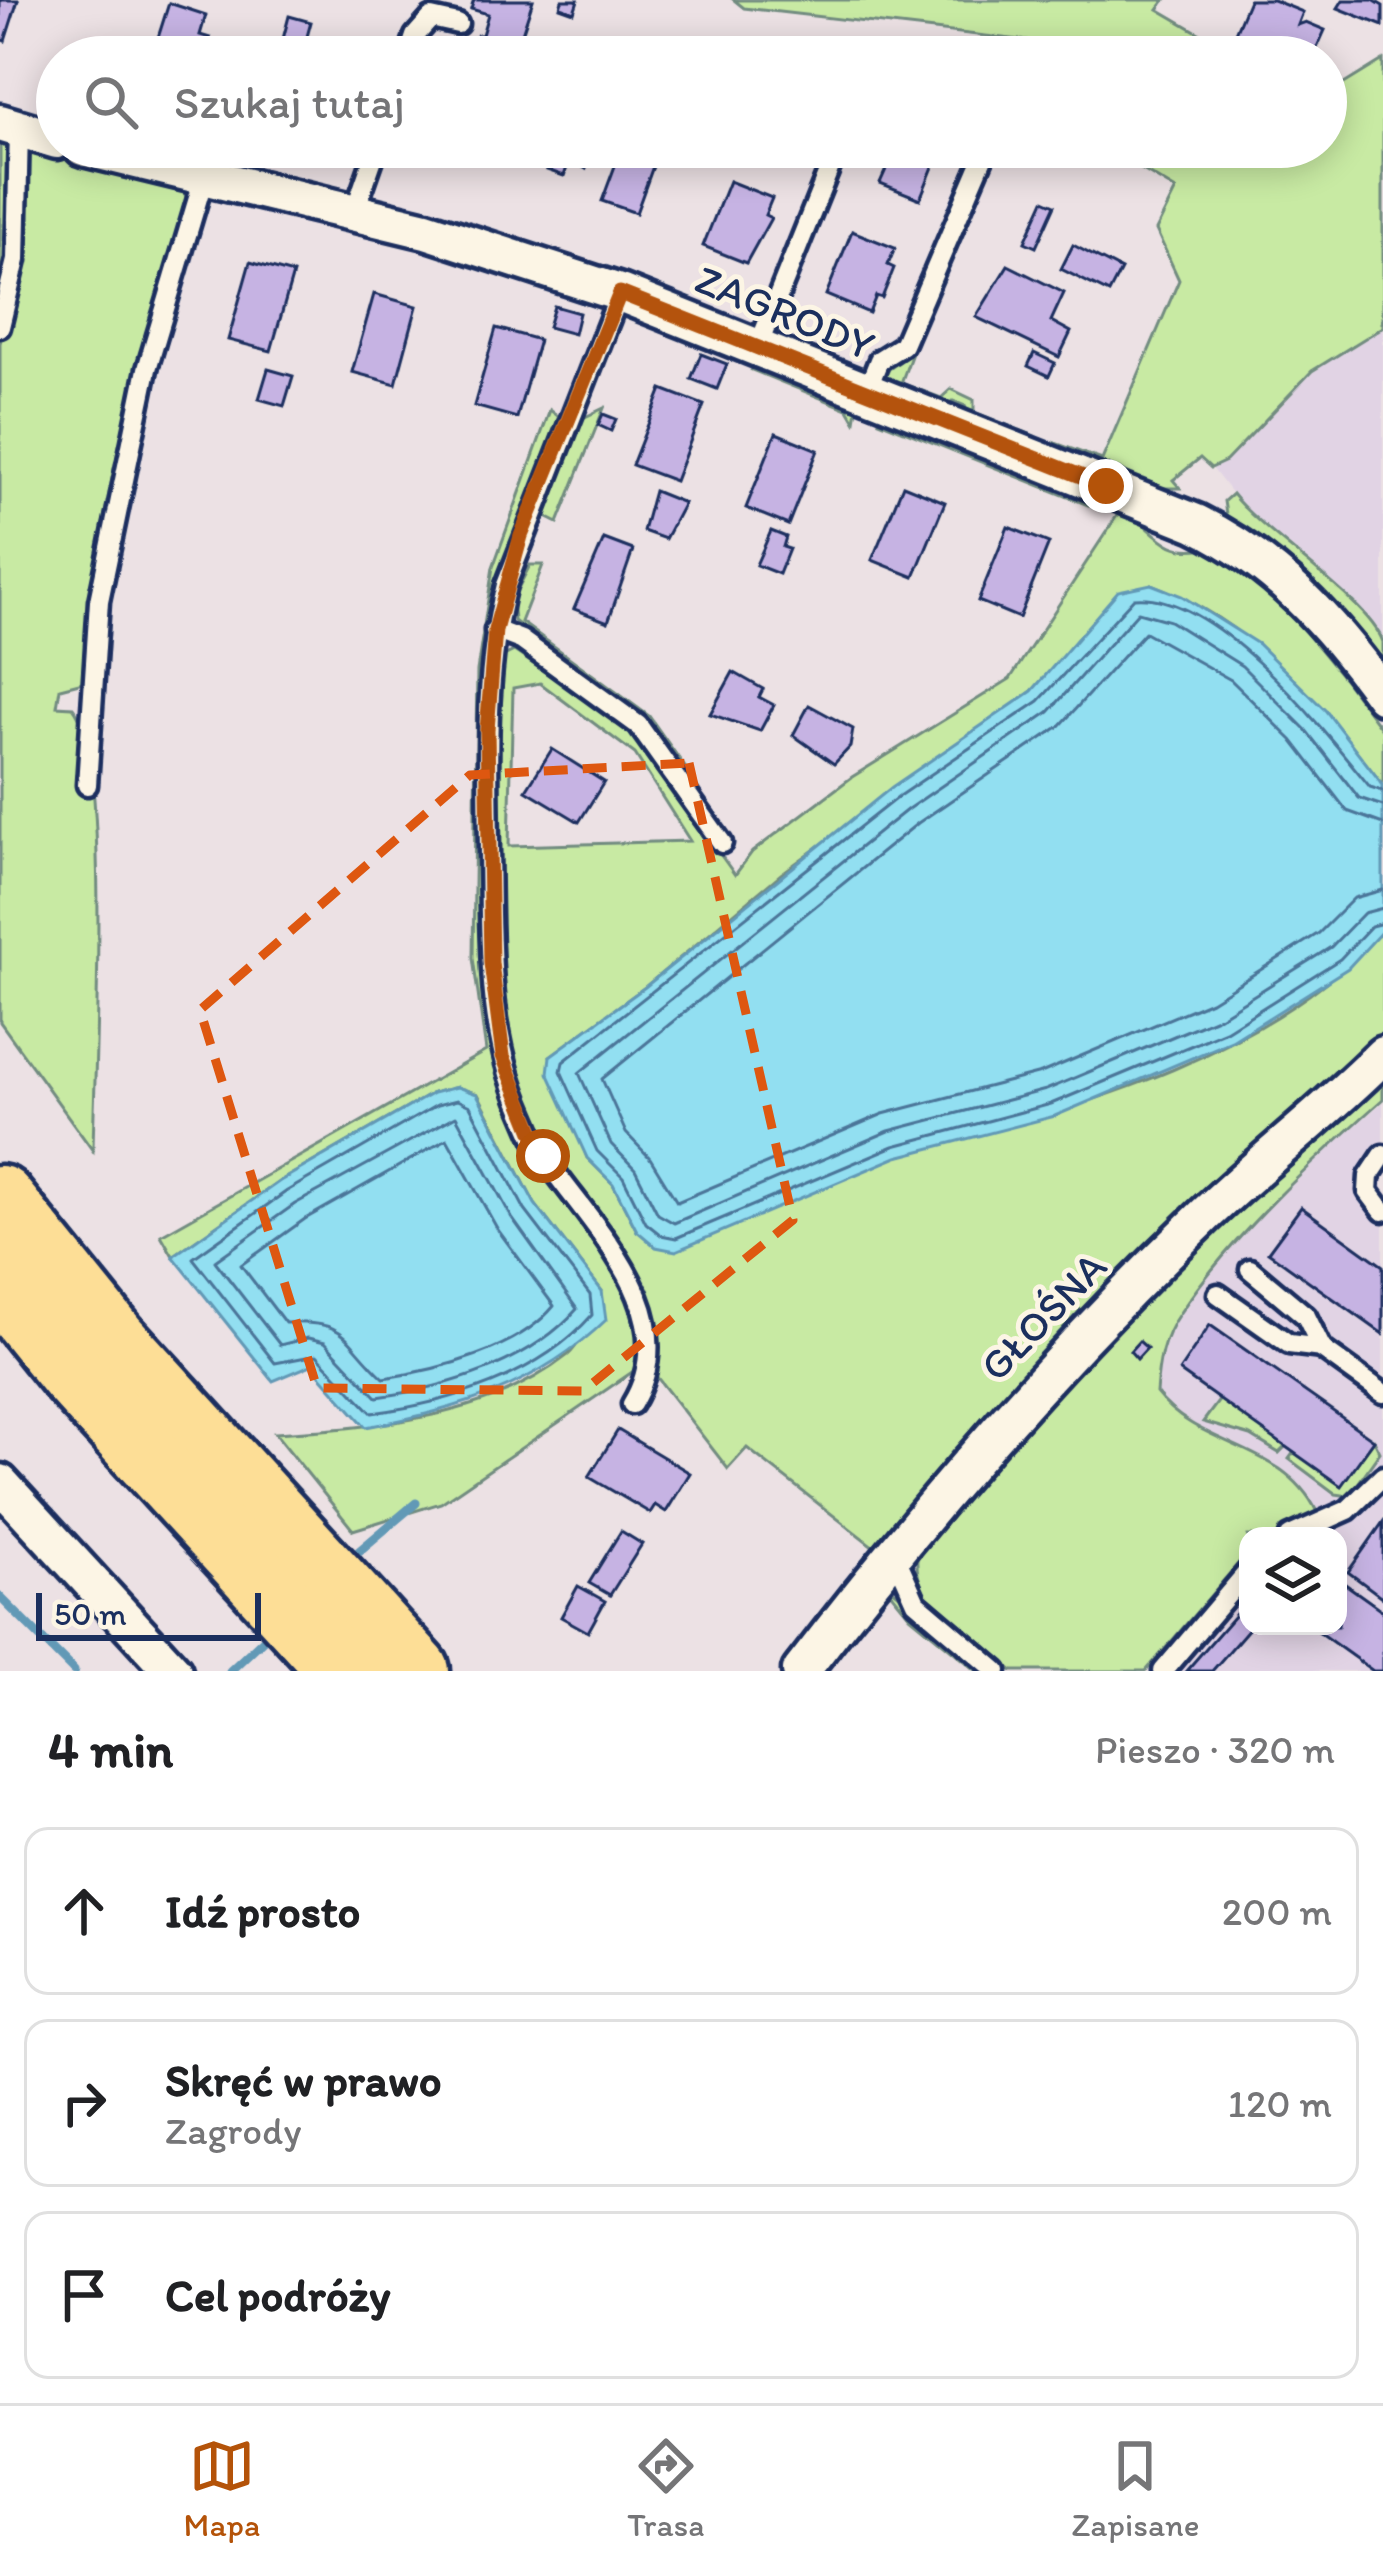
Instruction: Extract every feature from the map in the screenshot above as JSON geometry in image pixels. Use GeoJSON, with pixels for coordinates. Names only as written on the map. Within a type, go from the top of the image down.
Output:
{"type":"FeatureCollection","features":[{"type":"Feature","properties":{"kind":"highway"},"geometry":{"type":"LineString","coordinates":[[0,1199],[114,1340],[416,1671]]}},
{"type":"Feature","properties":{"kind":"highway"},"geometry":{"type":"LineString","coordinates":[[0,1285],[74,1376],[343,1671]]}},
{"type":"Feature","properties":{"kind":"street","name":"ZAGRODY"},"geometry":{"type":"LineString","coordinates":[[165,168],[426,230],[620,293],[1225,538],[1293,587],[1348,646],[1383,695]]}},
{"type":"Feature","properties":{"kind":"street","name":"GŁOŚNA"},"geometry":{"type":"LineString","coordinates":[[802,1671],[894,1550],[1098,1321],[1242,1180],[1383,1055]]}},
{"type":"Feature","properties":{"kind":"street"},"geometry":{"type":"LineString","coordinates":[[0,1483],[173,1671]]}},
{"type":"Feature","properties":{"kind":"lane"},"geometry":{"type":"LineString","coordinates":[[415,36],[431,18],[458,24]]}},
{"type":"Feature","properties":{"kind":"lane"},"geometry":{"type":"LineString","coordinates":[[0,327],[16,260],[10,126]]}},
{"type":"Feature","properties":{"kind":"lane"},"geometry":{"type":"LineString","coordinates":[[354,213],[369,168]]}},
{"type":"Feature","properties":{"kind":"lane"},"geometry":{"type":"LineString","coordinates":[[757,349],[830,168]]}},
{"type":"Feature","properties":{"kind":"lane"},"geometry":{"type":"LineString","coordinates":[[866,393],[879,360],[903,345],[978,168]]}},
{"type":"Feature","properties":{"kind":"lane"},"geometry":{"type":"LineString","coordinates":[[87,785],[98,601],[147,369],[204,178]]}},
{"type":"Feature","properties":{"kind":"lane"},"geometry":{"type":"LineString","coordinates":[[620,293],[521,536],[495,630],[487,730],[491,963],[503,1056],[543,1156],[600,1232],[642,1307],[647,1373],[632,1404]]}},
{"type":"Feature","properties":{"kind":"lane"},"geometry":{"type":"LineString","coordinates":[[495,630],[521,640],[638,724],[722,843]]}},
{"type":"Feature","properties":{"kind":"lane"},"geometry":{"type":"LineString","coordinates":[[1383,1155],[1369,1176],[1368,1191],[1383,1211]]}},
{"type":"Feature","properties":{"kind":"lane"},"geometry":{"type":"LineString","coordinates":[[1250,1269],[1306,1316],[1322,1348],[1383,1393]]}},
{"type":"Feature","properties":{"kind":"lane"},"geometry":{"type":"LineString","coordinates":[[1218,1294],[1289,1345],[1322,1348]]}},
{"type":"Feature","properties":{"kind":"lane"},"geometry":{"type":"LineString","coordinates":[[1310,1527],[1348,1510],[1383,1475]]}},
{"type":"Feature","properties":{"kind":"lane"},"geometry":{"type":"LineString","coordinates":[[894,1550],[916,1602],[997,1671]]}},
{"type":"Feature","properties":{"kind":"lane"},"geometry":{"type":"LineString","coordinates":[[1163,1671],[1239,1582]]}},
{"type":"Feature","properties":{"kind":"highlighted area"},"geometry":{"type":"Polygon","coordinates":[[[689,763],[793,1220],[583,1391],[317,1388],[200,1010],[470,775],[689,763]]]}},
{"type":"Feature","properties":{"kind":"shaded area"},"geometry":{"type":"Polygon","coordinates":[[[1383,327],[1383,642],[1318,571],[1249,516],[1212,468],[1226,460],[1312,371],[1383,327]]]}},
{"type":"Feature","properties":{"kind":"shaded area"},"geometry":{"type":"Polygon","coordinates":[[[1383,1102],[1383,1671],[1026,1671],[1057,1415],[1303,1170],[1383,1102]]]}},
{"type":"Feature","properties":{"kind":"green space"},"geometry":{"type":"Polygon","coordinates":[[[734,0],[1165,0],[1158,9],[1204,36],[985,36],[744,8],[734,0]]]}},
{"type":"Feature","properties":{"kind":"green space"},"geometry":{"type":"Polygon","coordinates":[[[1383,60],[1383,327],[1312,371],[1226,461],[1211,468],[1200,458],[1173,480],[1180,488],[1148,488],[1058,454],[1055,443],[1102,460],[1179,280],[1156,230],[1176,190],[1141,168],[1347,168],[1347,82],[1383,60]]]}},
{"type":"Feature","properties":{"kind":"green space"},"geometry":{"type":"Polygon","coordinates":[[[0,140],[13,150],[0,313],[0,140]]]}},
{"type":"Feature","properties":{"kind":"green space"},"geometry":{"type":"Polygon","coordinates":[[[30,147],[36,149],[36,168],[105,168],[183,190],[187,199],[108,498],[83,682],[60,688],[57,706],[73,707],[85,736],[93,785],[98,917],[93,1151],[0,1022],[0,343],[21,267],[30,147]]]}},
{"type":"Feature","properties":{"kind":"green space"},"geometry":{"type":"Polygon","coordinates":[[[912,353],[901,383],[941,398],[951,389],[974,400],[974,412],[1032,435],[1022,440],[970,419],[965,406],[953,401],[942,408],[883,381],[889,369],[912,353]]]}},
{"type":"Feature","properties":{"kind":"green space"},"geometry":{"type":"Polygon","coordinates":[[[759,364],[858,403],[855,421],[848,409],[752,370],[759,364]]]}},
{"type":"Feature","properties":{"kind":"green space"},"geometry":{"type":"Polygon","coordinates":[[[604,408],[558,523],[542,515],[583,418],[604,408]]]}},
{"type":"Feature","properties":{"kind":"green space"},"geometry":{"type":"Polygon","coordinates":[[[550,410],[562,419],[499,574],[491,613],[490,1017],[554,1183],[626,1285],[637,1314],[641,1366],[441,1503],[353,1530],[275,1433],[390,1423],[502,1394],[573,1350],[602,1291],[535,1204],[478,1094],[457,1087],[433,1093],[280,1181],[173,1256],[161,1235],[486,1051],[473,958],[477,671],[493,567],[550,410]]]}},
{"type":"Feature","properties":{"kind":"green space"},"geometry":{"type":"Polygon","coordinates":[[[883,412],[1095,497],[1093,507],[879,421],[883,412]]]}},
{"type":"Feature","properties":{"kind":"green space"},"geometry":{"type":"Polygon","coordinates":[[[1232,494],[1358,607],[1383,642],[1383,671],[1227,521],[1224,501],[1232,494]]]}},
{"type":"Feature","properties":{"kind":"green space"},"geometry":{"type":"Polygon","coordinates":[[[1122,508],[1168,544],[1204,548],[1274,594],[1383,731],[1383,785],[1308,695],[1252,642],[1187,600],[1151,584],[1073,646],[1032,691],[781,874],[645,987],[550,1056],[587,1158],[613,1184],[637,1231],[1023,1122],[1155,1077],[1278,1016],[1333,977],[1383,930],[1383,1040],[879,1551],[747,1448],[728,1469],[656,1376],[655,1341],[545,1146],[507,1047],[497,946],[498,659],[514,651],[631,730],[735,875],[752,852],[852,777],[1010,679],[1122,508]],[[540,683],[513,688],[509,846],[690,841],[635,754],[540,683]]]}},
{"type":"Feature","properties":{"kind":"green space"},"geometry":{"type":"Polygon","coordinates":[[[530,565],[543,565],[521,622],[649,716],[692,777],[641,719],[514,621],[512,600],[530,565]]]}},
{"type":"Feature","properties":{"kind":"green space"},"geometry":{"type":"Polygon","coordinates":[[[1383,1073],[1383,1099],[1274,1201],[1200,1285],[1169,1333],[1158,1372],[1156,1393],[1174,1412],[1284,1472],[1317,1512],[1291,1527],[1239,1527],[1239,1562],[1146,1671],[1013,1671],[931,1603],[917,1567],[919,1546],[1103,1329],[1383,1073]]]}},
{"type":"Feature","properties":{"kind":"green space"},"geometry":{"type":"Polygon","coordinates":[[[1220,1399],[1286,1446],[1279,1453],[1251,1436],[1203,1422],[1220,1399]]]}},
{"type":"Feature","properties":{"kind":"green space"},"geometry":{"type":"Polygon","coordinates":[[[1374,1440],[1380,1452],[1349,1496],[1336,1494],[1289,1459],[1294,1452],[1341,1485],[1374,1440]]]}},
{"type":"Feature","properties":{"kind":"green space"},"geometry":{"type":"Polygon","coordinates":[[[884,1584],[986,1671],[977,1671],[910,1616],[884,1584]]]}},
{"type":"Feature","properties":{"kind":"water"},"geometry":{"type":"Polygon","coordinates":[[[1151,584],[1182,596],[1258,644],[1326,711],[1383,785],[1383,930],[1348,968],[1232,1041],[1055,1116],[897,1157],[676,1251],[656,1247],[637,1231],[613,1184],[587,1158],[548,1073],[550,1056],[645,987],[892,787],[1032,691],[1118,591],[1151,584]]]}},
{"type":"Feature","properties":{"kind":"water"},"geometry":{"type":"Polygon","coordinates":[[[457,1087],[477,1094],[535,1204],[602,1291],[606,1320],[553,1362],[495,1392],[366,1427],[311,1365],[273,1381],[173,1256],[280,1181],[433,1093],[457,1087]]]}},
{"type":"Feature","properties":{"kind":"building"},"geometry":{"type":"Polygon","coordinates":[[[0,0],[18,0],[5,41],[0,39],[0,0]]]}},
{"type":"Feature","properties":{"kind":"building"},"geometry":{"type":"Polygon","coordinates":[[[474,0],[533,0],[521,36],[476,35],[482,35],[488,14],[471,9],[474,0]]]}},
{"type":"Feature","properties":{"kind":"building"},"geometry":{"type":"Polygon","coordinates":[[[562,0],[578,0],[574,12],[560,7],[562,0]]]}},
{"type":"Feature","properties":{"kind":"building"},"geometry":{"type":"Polygon","coordinates":[[[1249,0],[1273,0],[1303,12],[1298,25],[1306,22],[1325,30],[1322,36],[1234,36],[1249,0]]]}},
{"type":"Feature","properties":{"kind":"building"},"geometry":{"type":"Polygon","coordinates":[[[1343,0],[1373,0],[1383,6],[1383,26],[1338,8],[1343,0]]]}},
{"type":"Feature","properties":{"kind":"building"},"geometry":{"type":"Polygon","coordinates":[[[169,3],[206,15],[203,36],[159,36],[169,3]]]}},
{"type":"Feature","properties":{"kind":"building"},"geometry":{"type":"Polygon","coordinates":[[[289,16],[311,22],[307,36],[284,36],[289,16]]]}},
{"type":"Feature","properties":{"kind":"building"},"geometry":{"type":"Polygon","coordinates":[[[548,168],[567,168],[564,176],[548,168]]]}},
{"type":"Feature","properties":{"kind":"building"},"geometry":{"type":"Polygon","coordinates":[[[614,168],[652,168],[636,213],[602,201],[614,168]]]}},
{"type":"Feature","properties":{"kind":"building"},"geometry":{"type":"Polygon","coordinates":[[[887,168],[933,168],[920,199],[880,183],[887,168]]]}},
{"type":"Feature","properties":{"kind":"building"},"geometry":{"type":"Polygon","coordinates":[[[729,181],[772,198],[765,215],[771,218],[746,263],[703,246],[729,181]]]}},
{"type":"Feature","properties":{"kind":"building"},"geometry":{"type":"Polygon","coordinates":[[[1044,200],[1055,205],[1036,247],[1025,242],[1044,200]]]}},
{"type":"Feature","properties":{"kind":"building"},"geometry":{"type":"Polygon","coordinates":[[[852,231],[895,248],[888,265],[894,268],[882,298],[876,296],[869,313],[826,295],[852,231]]]}},
{"type":"Feature","properties":{"kind":"building"},"geometry":{"type":"Polygon","coordinates":[[[1073,245],[1121,270],[1109,293],[1061,269],[1073,245]]]}},
{"type":"Feature","properties":{"kind":"building"},"geometry":{"type":"Polygon","coordinates":[[[250,262],[293,274],[271,351],[228,340],[250,262]]]}},
{"type":"Feature","properties":{"kind":"building"},"geometry":{"type":"Polygon","coordinates":[[[1008,265],[1064,293],[1051,321],[1071,332],[1059,357],[976,317],[1008,265]]]}},
{"type":"Feature","properties":{"kind":"building"},"geometry":{"type":"Polygon","coordinates":[[[374,294],[417,306],[396,384],[352,372],[374,294]]]}},
{"type":"Feature","properties":{"kind":"building"},"geometry":{"type":"Polygon","coordinates":[[[554,306],[579,313],[574,334],[548,327],[554,306]]]}},
{"type":"Feature","properties":{"kind":"building"},"geometry":{"type":"Polygon","coordinates":[[[496,328],[539,340],[517,418],[474,406],[496,328]]]}},
{"type":"Feature","properties":{"kind":"building"},"geometry":{"type":"Polygon","coordinates":[[[1034,353],[1055,363],[1049,376],[1028,366],[1034,353]]]}},
{"type":"Feature","properties":{"kind":"building"},"geometry":{"type":"Polygon","coordinates":[[[701,354],[727,364],[717,389],[691,379],[701,354]]]}},
{"type":"Feature","properties":{"kind":"building"},"geometry":{"type":"Polygon","coordinates":[[[268,369],[293,376],[284,406],[259,399],[268,369]]]}},
{"type":"Feature","properties":{"kind":"building"},"geometry":{"type":"Polygon","coordinates":[[[662,389],[704,405],[675,481],[632,465],[662,389]]]}},
{"type":"Feature","properties":{"kind":"building"},"geometry":{"type":"Polygon","coordinates":[[[603,414],[616,419],[611,431],[598,425],[603,414]]]}},
{"type":"Feature","properties":{"kind":"building"},"geometry":{"type":"Polygon","coordinates":[[[776,433],[818,450],[788,525],[746,508],[776,433]]]}},
{"type":"Feature","properties":{"kind":"building"},"geometry":{"type":"Polygon","coordinates":[[[903,485],[945,502],[914,577],[872,560],[903,485]]]}},
{"type":"Feature","properties":{"kind":"building"},"geometry":{"type":"Polygon","coordinates":[[[654,491],[684,503],[665,539],[643,531],[654,491]]]}},
{"type":"Feature","properties":{"kind":"building"},"geometry":{"type":"Polygon","coordinates":[[[1008,527],[1049,543],[1019,618],[978,601],[1008,527]]]}},
{"type":"Feature","properties":{"kind":"building"},"geometry":{"type":"Polygon","coordinates":[[[771,531],[786,537],[783,547],[789,549],[779,574],[756,565],[771,531]]]}},
{"type":"Feature","properties":{"kind":"building"},"geometry":{"type":"Polygon","coordinates":[[[604,539],[633,550],[608,622],[574,609],[604,539]]]}},
{"type":"Feature","properties":{"kind":"building"},"geometry":{"type":"Polygon","coordinates":[[[733,672],[763,689],[759,697],[774,705],[760,731],[710,714],[733,672]]]}},
{"type":"Feature","properties":{"kind":"building"},"geometry":{"type":"Polygon","coordinates":[[[809,705],[853,729],[850,747],[834,764],[793,735],[809,705]]]}},
{"type":"Feature","properties":{"kind":"building"},"geometry":{"type":"Polygon","coordinates":[[[552,749],[604,782],[579,822],[526,790],[552,749]]]}},
{"type":"Feature","properties":{"kind":"building"},"geometry":{"type":"Polygon","coordinates":[[[1301,1207],[1383,1266],[1383,1334],[1268,1252],[1301,1207]]]}},
{"type":"Feature","properties":{"kind":"building"},"geometry":{"type":"Polygon","coordinates":[[[1210,1325],[1374,1440],[1341,1486],[1179,1371],[1210,1325]]]}},
{"type":"Feature","properties":{"kind":"building"},"geometry":{"type":"Polygon","coordinates":[[[1139,1341],[1147,1348],[1137,1359],[1130,1351],[1139,1341]]]}},
{"type":"Feature","properties":{"kind":"building"},"geometry":{"type":"Polygon","coordinates":[[[618,1430],[690,1473],[666,1512],[655,1505],[650,1513],[589,1477],[618,1430]]]}},
{"type":"Feature","properties":{"kind":"building"},"geometry":{"type":"Polygon","coordinates":[[[1383,1522],[1383,1598],[1348,1572],[1383,1522]]]}},
{"type":"Feature","properties":{"kind":"building"},"geometry":{"type":"Polygon","coordinates":[[[621,1531],[642,1544],[610,1595],[589,1583],[621,1531]]]}},
{"type":"Feature","properties":{"kind":"building"},"geometry":{"type":"Polygon","coordinates":[[[1347,1585],[1383,1611],[1383,1671],[1373,1671],[1323,1635],[1347,1635],[1347,1585]]]}},
{"type":"Feature","properties":{"kind":"building"},"geometry":{"type":"Polygon","coordinates":[[[578,1586],[605,1601],[588,1632],[561,1617],[578,1586]]]}},
{"type":"Feature","properties":{"kind":"building"},"geometry":{"type":"Polygon","coordinates":[[[1239,1610],[1239,1635],[1243,1635],[1212,1671],[1186,1671],[1239,1610]]]}},
{"type":"Feature","properties":{"kind":"waterway"},"geometry":{"type":"LineString","coordinates":[[359,1551],[416,1503]]}},
{"type":"Feature","properties":{"kind":"waterway"},"geometry":{"type":"LineString","coordinates":[[0,1597],[74,1671]]}},
{"type":"Feature","properties":{"kind":"waterway"},"geometry":{"type":"LineString","coordinates":[[230,1671],[263,1640]]}},
{"type":"Feature","properties":{"kind":"route"},"geometry":{"type":"LineString","coordinates":[[543,1156],[503,1056],[491,963],[487,730],[495,630],[521,536],[620,293],[1106,486]]}}]}
